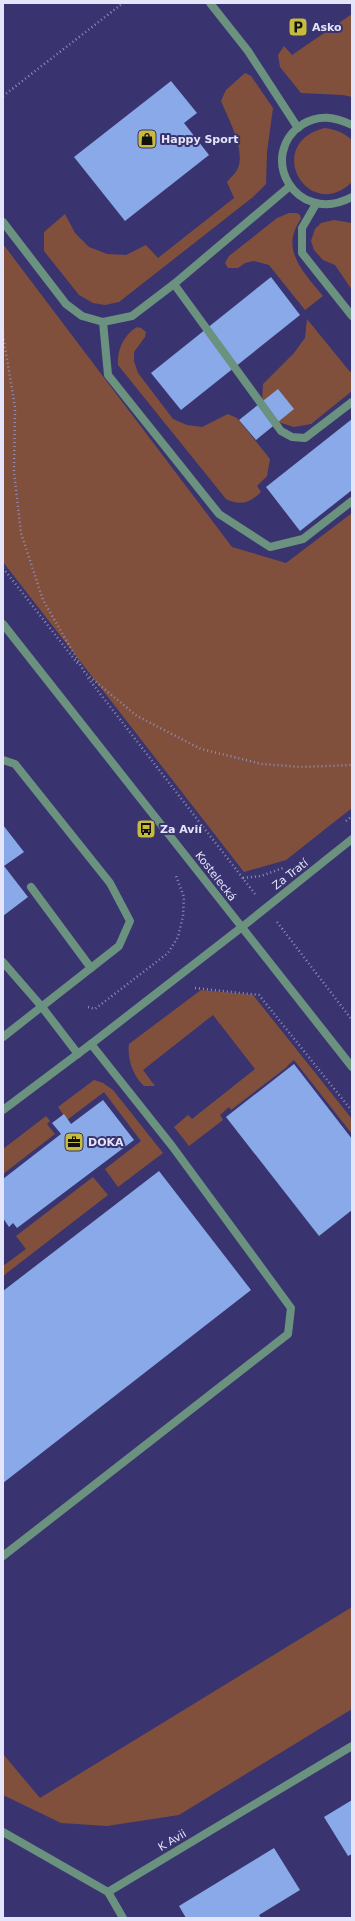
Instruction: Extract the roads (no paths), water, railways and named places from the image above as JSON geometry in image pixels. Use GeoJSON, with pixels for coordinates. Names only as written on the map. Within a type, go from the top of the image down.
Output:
{"type":"FeatureCollection","features":[{"type":"Feature","properties":{"kind":"street"},"geometry":{"type":"LineString","coordinates":[[210,3],[248,51],[298,128]]}},
{"type":"Feature","properties":{"kind":"street"},"geometry":{"type":"LineString","coordinates":[[352,125],[339,118],[325,117],[310,120],[298,128],[289,137],[284,149],[282,162],[284,175],[290,186],[297,194],[316,204],[329,205],[341,203],[352,197]]}},
{"type":"Feature","properties":{"kind":"street"},"geometry":{"type":"LineString","coordinates":[[3,222],[66,304],[82,316],[103,322],[132,316],[174,284],[290,186]]}},
{"type":"Feature","properties":{"kind":"street"},"geometry":{"type":"LineString","coordinates":[[316,204],[302,228],[302,253],[352,316]]}},
{"type":"Feature","properties":{"kind":"street"},"geometry":{"type":"LineString","coordinates":[[174,284],[281,431],[292,437],[305,438],[352,402]]}},
{"type":"Feature","properties":{"kind":"street"},"geometry":{"type":"LineString","coordinates":[[103,322],[108,375],[219,514],[270,547],[303,539],[352,501]]}},
{"type":"Feature","properties":{"kind":"street","name":"Kostelecká"},"geometry":{"type":"LineString","coordinates":[[3,624],[352,1067]]}},
{"type":"Feature","properties":{"kind":"street"},"geometry":{"type":"LineString","coordinates":[[3,760],[15,764],[105,877],[130,921],[119,946],[3,1037]]}},
{"type":"Feature","properties":{"kind":"street","name":"Za Tratí"},"geometry":{"type":"LineString","coordinates":[[242,927],[352,839]]}},
{"type":"Feature","properties":{"kind":"street"},"geometry":{"type":"LineString","coordinates":[[31,887],[91,968]]}},
{"type":"Feature","properties":{"kind":"street"},"geometry":{"type":"LineString","coordinates":[[3,1110],[242,927]]}},
{"type":"Feature","properties":{"kind":"street"},"geometry":{"type":"LineString","coordinates":[[3,962],[42,1007],[78,1054]]}},
{"type":"Feature","properties":{"kind":"street"},"geometry":{"type":"LineString","coordinates":[[3,1556],[288,1334],[291,1308],[172,1146],[91,1044]]}},
{"type":"Feature","properties":{"kind":"street","name":"K Avii"},"geometry":{"type":"LineString","coordinates":[[108,1892],[352,1746]]}},
{"type":"Feature","properties":{"kind":"street"},"geometry":{"type":"LineString","coordinates":[[3,1832],[108,1892],[123,1918]]}},
{"type":"Feature","properties":{"kind":"place","name":"Asko"},"geometry":{"type":"Point","coordinates":[298,27]}},
{"type":"Feature","properties":{"kind":"place","name":"Happy Sport"},"geometry":{"type":"Point","coordinates":[147,139]}},
{"type":"Feature","properties":{"kind":"place","name":"Za Avií"},"geometry":{"type":"Point","coordinates":[146,829]}},
{"type":"Feature","properties":{"kind":"place","name":"DOKA"},"geometry":{"type":"Point","coordinates":[74,1142]}}]}
